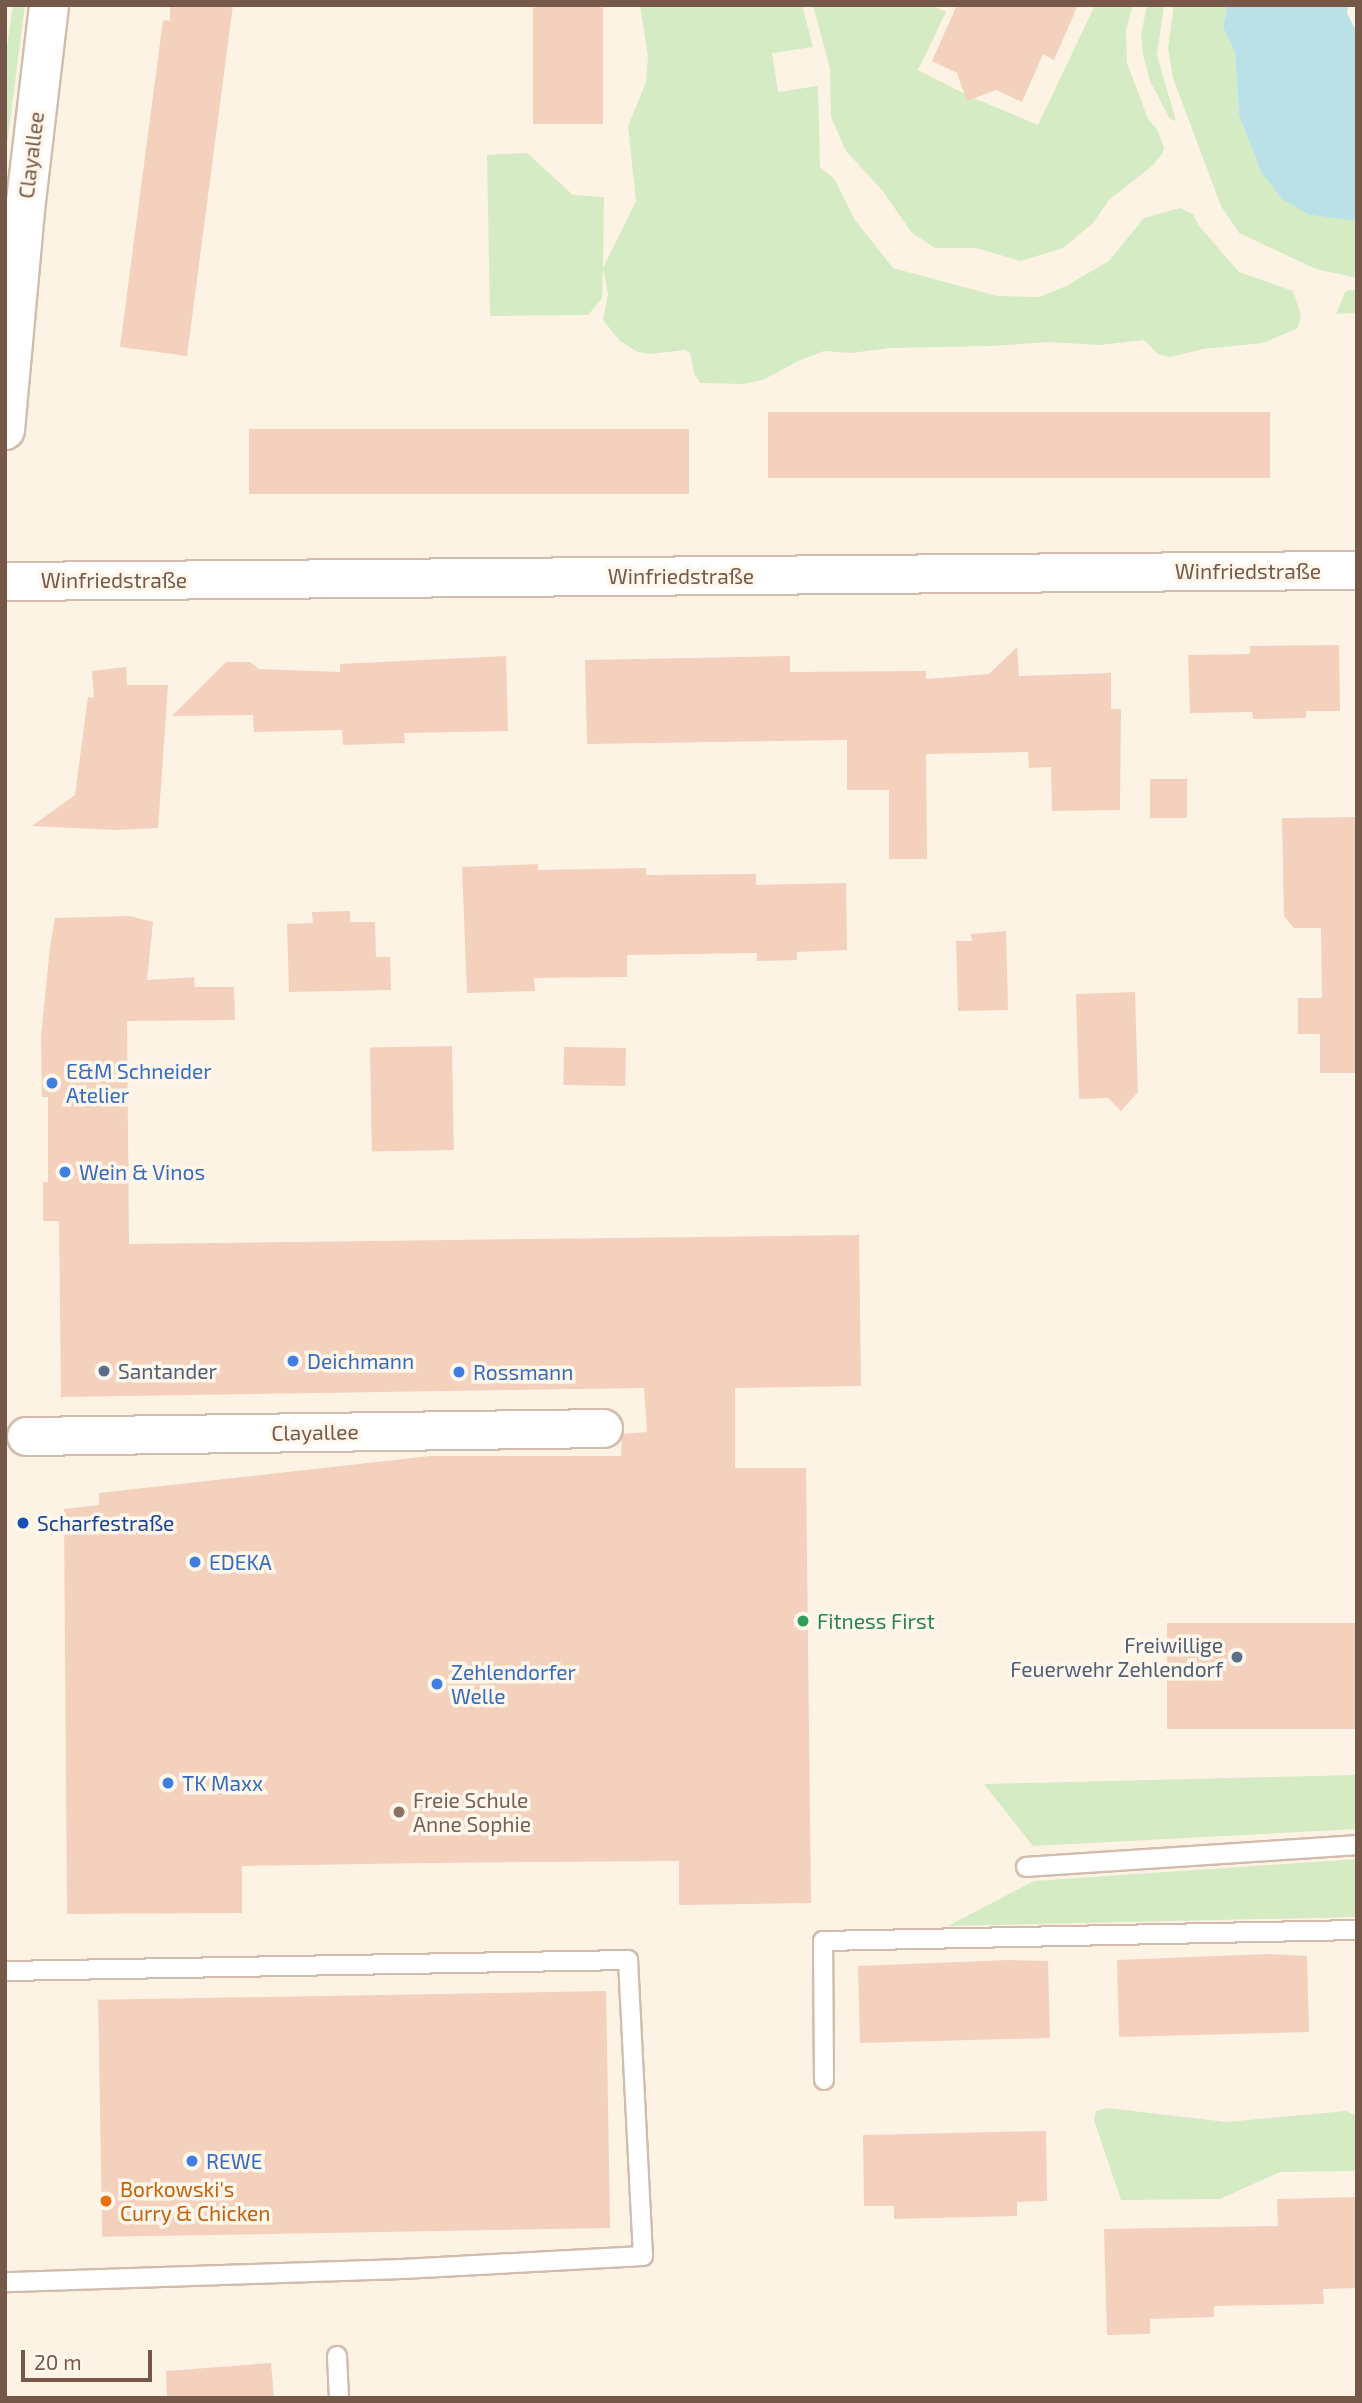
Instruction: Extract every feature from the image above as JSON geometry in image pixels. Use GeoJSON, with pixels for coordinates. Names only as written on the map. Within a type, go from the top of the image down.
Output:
{"type":"FeatureCollection","features":[{"type":"Feature","properties":{"kind":"main road","name":"Clayallee"},"geometry":{"type":"LineString","coordinates":[[5,430],[25,210],[49,5]]}},
{"type":"Feature","properties":{"kind":"street","name":"Winfriedstraße"},"geometry":{"type":"LineString","coordinates":[[5,581],[1357,570]]}},
{"type":"Feature","properties":{"kind":"street","name":"Clayallee"},"geometry":{"type":"LineString","coordinates":[[26,1436],[603,1428]]}},
{"type":"Feature","properties":{"kind":"lane"},"geometry":{"type":"LineString","coordinates":[[1026,1867],[1357,1845]]}},
{"type":"Feature","properties":{"kind":"lane"},"geometry":{"type":"LineString","coordinates":[[824,2080],[823,1941],[1357,1930]]}},
{"type":"Feature","properties":{"kind":"lane"},"geometry":{"type":"LineString","coordinates":[[5,1971],[628,1960],[643,2256],[402,2269],[5,2282]]}},
{"type":"Feature","properties":{"kind":"lane"},"geometry":{"type":"LineString","coordinates":[[337,2356],[339,2398]]}},
{"type":"Feature","properties":{"kind":"green space"},"geometry":{"type":"Polygon","coordinates":[[[13,5],[25,5],[5,160],[5,60],[13,5]]]}},
{"type":"Feature","properties":{"kind":"green space"},"geometry":{"type":"Polygon","coordinates":[[[640,5],[802,5],[813,47],[772,53],[778,92],[818,86],[820,167],[835,180],[855,220],[893,268],[997,296],[1040,297],[1066,286],[1109,261],[1144,218],[1180,208],[1193,214],[1199,226],[1239,272],[1293,291],[1301,315],[1298,328],[1263,343],[1203,349],[1170,357],[1158,354],[1144,340],[1100,345],[1049,342],[890,348],[851,353],[824,351],[798,361],[763,380],[743,384],[700,383],[694,373],[690,353],[685,350],[650,354],[638,352],[620,341],[603,320],[608,294],[603,268],[636,201],[628,126],[646,82],[648,56],[640,5]]]}},
{"type":"Feature","properties":{"kind":"green space"},"geometry":{"type":"Polygon","coordinates":[[[813,5],[932,5],[946,12],[918,70],[969,96],[1038,125],[1095,5],[1133,5],[1126,30],[1127,63],[1148,119],[1157,129],[1164,148],[1162,154],[1153,165],[1109,200],[1093,223],[1063,248],[1021,261],[976,248],[935,248],[912,233],[882,190],[846,151],[831,117],[830,69],[813,5]]]}},
{"type":"Feature","properties":{"kind":"green space"},"geometry":{"type":"Polygon","coordinates":[[[1147,5],[1164,5],[1157,55],[1176,121],[1170,119],[1150,81],[1143,55],[1141,35],[1147,5]]]}},
{"type":"Feature","properties":{"kind":"green space"},"geometry":{"type":"Polygon","coordinates":[[[1174,5],[1228,5],[1223,27],[1235,53],[1239,115],[1261,172],[1310,215],[1357,221],[1357,278],[1316,269],[1239,233],[1221,206],[1173,78],[1168,48],[1174,5]]]}},
{"type":"Feature","properties":{"kind":"green space"},"geometry":{"type":"Polygon","coordinates":[[[527,153],[573,195],[604,197],[602,298],[588,315],[490,316],[487,155],[527,153]]]}},
{"type":"Feature","properties":{"kind":"green space"},"geometry":{"type":"Polygon","coordinates":[[[1357,290],[1357,313],[1336,314],[1345,292],[1357,290]]]}},
{"type":"Feature","properties":{"kind":"green space"},"geometry":{"type":"Polygon","coordinates":[[[1357,1775],[1357,1829],[1033,1846],[984,1784],[1357,1775]]]}},
{"type":"Feature","properties":{"kind":"green space"},"geometry":{"type":"Polygon","coordinates":[[[1357,1859],[1357,1917],[948,1926],[1034,1881],[1357,1859]]]}},
{"type":"Feature","properties":{"kind":"green space"},"geometry":{"type":"Polygon","coordinates":[[[1107,2108],[1227,2122],[1346,2111],[1357,2116],[1357,2171],[1280,2172],[1220,2199],[1121,2200],[1094,2120],[1096,2111],[1107,2108]]]}},
{"type":"Feature","properties":{"kind":"water"},"geometry":{"type":"Polygon","coordinates":[[[1228,5],[1348,5],[1347,13],[1357,33],[1357,221],[1310,215],[1282,199],[1261,172],[1239,115],[1235,53],[1223,27],[1228,5]]]}},
{"type":"Feature","properties":{"kind":"building"},"geometry":{"type":"Polygon","coordinates":[[[170,5],[233,5],[187,356],[120,347],[163,20],[170,21],[170,5]]]}},
{"type":"Feature","properties":{"kind":"building"},"geometry":{"type":"Polygon","coordinates":[[[533,5],[603,5],[603,124],[533,124],[533,5]]]}},
{"type":"Feature","properties":{"kind":"building"},"geometry":{"type":"Polygon","coordinates":[[[957,5],[1078,5],[1054,60],[1043,54],[1022,102],[996,90],[967,101],[957,73],[932,61],[957,5]]]}},
{"type":"Feature","properties":{"kind":"building"},"geometry":{"type":"Polygon","coordinates":[[[768,412],[1270,412],[1270,478],[768,478],[768,412]]]}},
{"type":"Feature","properties":{"kind":"building"},"geometry":{"type":"Polygon","coordinates":[[[249,429],[689,429],[689,494],[249,494],[249,429]]]}},
{"type":"Feature","properties":{"kind":"building"},"geometry":{"type":"Polygon","coordinates":[[[1339,645],[1340,711],[1306,711],[1306,718],[1253,719],[1252,712],[1190,713],[1188,655],[1250,654],[1250,646],[1339,645]]]}},
{"type":"Feature","properties":{"kind":"building"},"geometry":{"type":"Polygon","coordinates":[[[1017,647],[1019,676],[1111,673],[1111,709],[1121,709],[1120,810],[1052,811],[1051,767],[1029,768],[1028,752],[926,754],[927,859],[889,859],[889,790],[847,790],[847,740],[587,744],[585,660],[790,656],[790,672],[926,671],[926,679],[989,674],[1017,647]]]}},
{"type":"Feature","properties":{"kind":"building"},"geometry":{"type":"Polygon","coordinates":[[[506,656],[508,731],[404,733],[405,743],[343,745],[342,730],[254,732],[253,715],[172,716],[226,662],[250,662],[259,669],[340,672],[340,664],[506,656]]]}},
{"type":"Feature","properties":{"kind":"building"},"geometry":{"type":"Polygon","coordinates":[[[126,667],[127,685],[168,685],[158,828],[116,830],[32,826],[75,795],[88,697],[94,698],[92,671],[126,667]]]}},
{"type":"Feature","properties":{"kind":"building"},"geometry":{"type":"Polygon","coordinates":[[[1150,779],[1187,779],[1187,818],[1150,818],[1150,779]]]}},
{"type":"Feature","properties":{"kind":"building"},"geometry":{"type":"Polygon","coordinates":[[[1357,817],[1357,1073],[1320,1073],[1320,1034],[1298,1034],[1298,998],[1322,998],[1321,928],[1294,928],[1284,916],[1282,818],[1357,817]]]}},
{"type":"Feature","properties":{"kind":"building"},"geometry":{"type":"Polygon","coordinates":[[[538,864],[538,870],[646,868],[646,875],[756,874],[756,885],[846,883],[847,950],[797,952],[797,960],[757,961],[757,953],[627,955],[627,977],[534,978],[535,991],[467,993],[462,867],[538,864]]]}},
{"type":"Feature","properties":{"kind":"building"},"geometry":{"type":"Polygon","coordinates":[[[350,911],[350,922],[375,922],[376,957],[390,957],[391,990],[289,992],[287,924],[313,923],[312,912],[350,911]]]}},
{"type":"Feature","properties":{"kind":"building","name":"Zehlendorfer Welle"},"geometry":{"type":"Polygon","coordinates":[[[130,916],[153,922],[147,980],[194,977],[195,987],[234,987],[235,1020],[127,1021],[129,1244],[859,1235],[861,1386],[735,1388],[735,1468],[806,1468],[811,1903],[679,1905],[679,1861],[430,1863],[242,1866],[242,1913],[67,1914],[64,1509],[99,1505],[99,1493],[430,1456],[621,1456],[622,1434],[647,1432],[644,1388],[61,1397],[59,1221],[43,1221],[43,1182],[48,1182],[48,1097],[42,1097],[41,1037],[50,947],[55,918],[130,916]]]}},
{"type":"Feature","properties":{"kind":"building"},"geometry":{"type":"Polygon","coordinates":[[[1006,931],[1008,1010],[958,1011],[956,941],[972,941],[971,934],[1006,931]]]}},
{"type":"Feature","properties":{"kind":"building"},"geometry":{"type":"Polygon","coordinates":[[[1135,992],[1138,1092],[1121,1111],[1108,1098],[1079,1099],[1076,994],[1135,992]]]}},
{"type":"Feature","properties":{"kind":"building"},"geometry":{"type":"Polygon","coordinates":[[[452,1046],[454,1150],[372,1151],[370,1047],[452,1046]]]}},
{"type":"Feature","properties":{"kind":"building"},"geometry":{"type":"Polygon","coordinates":[[[564,1047],[626,1048],[625,1086],[563,1085],[564,1047]]]}},
{"type":"Feature","properties":{"kind":"building"},"geometry":{"type":"Polygon","coordinates":[[[1167,1623],[1357,1623],[1357,1729],[1167,1729],[1167,1623]]]}},
{"type":"Feature","properties":{"kind":"building"},"geometry":{"type":"Polygon","coordinates":[[[1268,1954],[1307,1956],[1309,2032],[1119,2037],[1117,1960],[1268,1954]]]}},
{"type":"Feature","properties":{"kind":"building"},"geometry":{"type":"Polygon","coordinates":[[[1048,1961],[1050,2038],[860,2043],[858,1966],[1048,1961]]]}},
{"type":"Feature","properties":{"kind":"building"},"geometry":{"type":"Polygon","coordinates":[[[606,1991],[610,2228],[102,2237],[98,2000],[606,1991]]]}},
{"type":"Feature","properties":{"kind":"building"},"geometry":{"type":"Polygon","coordinates":[[[1046,2131],[1047,2201],[1017,2202],[1017,2216],[894,2219],[894,2206],[864,2206],[863,2135],[1046,2131]]]}},
{"type":"Feature","properties":{"kind":"building"},"geometry":{"type":"Polygon","coordinates":[[[1357,2197],[1357,2288],[1323,2289],[1324,2304],[1214,2306],[1214,2317],[1150,2319],[1150,2334],[1107,2335],[1104,2229],[1278,2226],[1277,2199],[1357,2197]]]}},
{"type":"Feature","properties":{"kind":"building"},"geometry":{"type":"Polygon","coordinates":[[[271,2363],[274,2398],[167,2398],[166,2371],[271,2363]]]}},
{"type":"Feature","properties":{"kind":"place","name":"E&M Schneider Atelier"},"geometry":{"type":"Point","coordinates":[52,1083]}},
{"type":"Feature","properties":{"kind":"place","name":"Wein & Vinos"},"geometry":{"type":"Point","coordinates":[65,1172]}},
{"type":"Feature","properties":{"kind":"place","name":"Deichmann"},"geometry":{"type":"Point","coordinates":[293,1361]}},
{"type":"Feature","properties":{"kind":"place","name":"Santander"},"geometry":{"type":"Point","coordinates":[104,1371]}},
{"type":"Feature","properties":{"kind":"place","name":"Rossmann"},"geometry":{"type":"Point","coordinates":[459,1372]}},
{"type":"Feature","properties":{"kind":"place","name":"Scharfestraße"},"geometry":{"type":"Point","coordinates":[23,1523]}},
{"type":"Feature","properties":{"kind":"place","name":"EDEKA"},"geometry":{"type":"Point","coordinates":[195,1562]}},
{"type":"Feature","properties":{"kind":"place","name":"Fitness First"},"geometry":{"type":"Point","coordinates":[803,1621]}},
{"type":"Feature","properties":{"kind":"place","name":"Freiwillige Feuerwehr Zehlendorf"},"geometry":{"type":"Point","coordinates":[1237,1657]}},
{"type":"Feature","properties":{"kind":"place","name":"Zehlendorfer Welle"},"geometry":{"type":"Point","coordinates":[437,1684]}},
{"type":"Feature","properties":{"kind":"place","name":"TK Maxx"},"geometry":{"type":"Point","coordinates":[168,1783]}},
{"type":"Feature","properties":{"kind":"place","name":"Freie Schule Anne Sophie"},"geometry":{"type":"Point","coordinates":[399,1812]}},
{"type":"Feature","properties":{"kind":"place","name":"REWE"},"geometry":{"type":"Point","coordinates":[192,2161]}},
{"type":"Feature","properties":{"kind":"place","name":"Borkowski's Curry & Chicken"},"geometry":{"type":"Point","coordinates":[106,2201]}}]}
